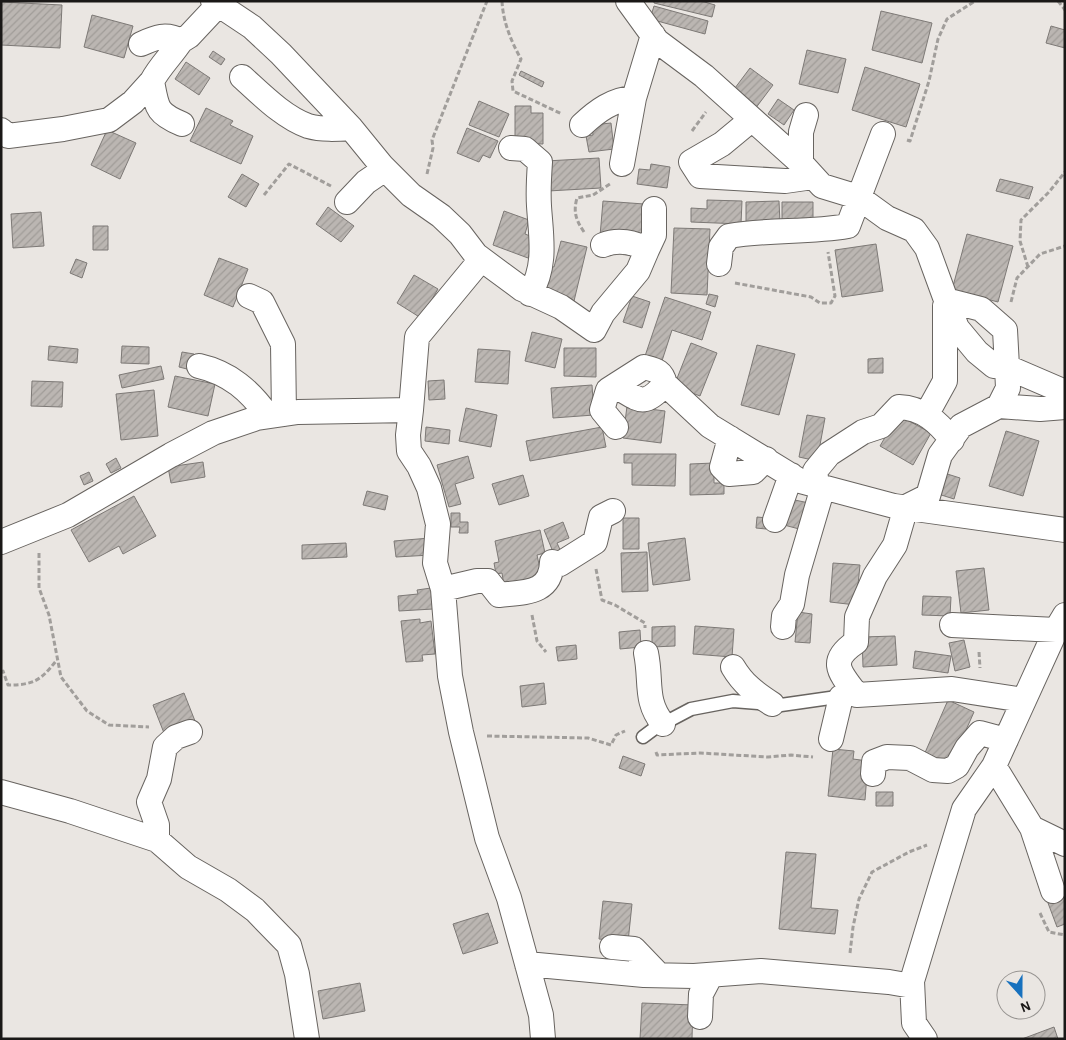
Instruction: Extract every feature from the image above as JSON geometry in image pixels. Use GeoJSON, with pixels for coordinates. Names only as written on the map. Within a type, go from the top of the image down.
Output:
{"type":"FeatureCollection","features":[{"type":"Feature","properties":{"kind":"street"},"geometry":{"type":"LineString","coordinates":[[628,1],[657,41],[704,76],[822,186],[858,197],[887,218],[914,230],[927,248],[957,328],[977,352],[994,366],[1007,367],[1065,392]]}},
{"type":"Feature","properties":{"kind":"street"},"geometry":{"type":"LineString","coordinates":[[1,130],[8,136],[34,134],[109,120],[133,102],[152,81],[162,63],[181,41],[189,36],[215,3],[258,32],[307,80],[385,169],[414,197],[441,216],[460,234],[480,258],[530,294],[561,307],[594,330],[603,312],[638,271],[654,235],[654,209]]}},
{"type":"Feature","properties":{"kind":"street"},"geometry":{"type":"LineString","coordinates":[[622,164],[634,98],[653,35]]}},
{"type":"Feature","properties":{"kind":"street"},"geometry":{"type":"LineString","coordinates":[[141,44],[157,36],[172,36],[181,41]]}},
{"type":"Feature","properties":{"kind":"street"},"geometry":{"type":"LineString","coordinates":[[242,77],[280,110],[308,126],[332,129],[351,128]]}},
{"type":"Feature","properties":{"kind":"street"},"geometry":{"type":"LineString","coordinates":[[152,81],[156,100],[164,116],[182,124]]}},
{"type":"Feature","properties":{"kind":"street"},"geometry":{"type":"LineString","coordinates":[[582,125],[607,105],[621,99],[634,98]]}},
{"type":"Feature","properties":{"kind":"street"},"geometry":{"type":"LineString","coordinates":[[806,115],[801,132],[807,170]]}},
{"type":"Feature","properties":{"kind":"street"},"geometry":{"type":"LineString","coordinates":[[751,120],[722,144],[691,162],[700,176],[785,180],[807,170]]}},
{"type":"Feature","properties":{"kind":"street"},"geometry":{"type":"LineString","coordinates":[[719,264],[721,247],[729,236],[748,233],[818,231],[848,226],[883,134]]}},
{"type":"Feature","properties":{"kind":"street"},"geometry":{"type":"LineString","coordinates":[[511,148],[525,149],[540,162],[539,204],[543,248],[537,282],[530,294]]}},
{"type":"Feature","properties":{"kind":"street"},"geometry":{"type":"LineString","coordinates":[[347,202],[366,182],[385,169]]}},
{"type":"Feature","properties":{"kind":"street"},"geometry":{"type":"LineString","coordinates":[[603,245],[618,242],[638,245],[647,250]]}},
{"type":"Feature","properties":{"kind":"street"},"geometry":{"type":"LineString","coordinates":[[480,258],[474,268],[417,337],[408,436],[410,451],[429,488],[438,524],[435,563],[443,589],[450,676],[461,732],[487,838],[509,898],[541,1015],[544,1039]]}},
{"type":"Feature","properties":{"kind":"street"},"geometry":{"type":"LineString","coordinates":[[249,296],[262,302],[283,344],[276,415]]}},
{"type":"Feature","properties":{"kind":"street"},"geometry":{"type":"LineString","coordinates":[[946,300],[981,310],[1005,330],[1008,388],[999,406]]}},
{"type":"Feature","properties":{"kind":"street"},"geometry":{"type":"LineString","coordinates":[[928,417],[929,410],[946,381],[943,317],[946,300]]}},
{"type":"Feature","properties":{"kind":"street"},"geometry":{"type":"LineString","coordinates":[[199,366],[212,369],[230,378],[276,415]]}},
{"type":"Feature","properties":{"kind":"street"},"geometry":{"type":"LineString","coordinates":[[616,427],[602,410],[608,390],[615,386],[633,397],[645,400],[654,397],[665,384],[710,426],[766,458],[800,481],[906,507],[1065,530]]}},
{"type":"Feature","properties":{"kind":"street"},"geometry":{"type":"LineString","coordinates":[[831,739],[849,696],[839,664],[843,651],[856,642],[857,617],[875,576],[895,545],[906,507],[928,496],[940,455],[961,426],[999,406],[1040,409],[1065,408]]}},
{"type":"Feature","properties":{"kind":"street"},"geometry":{"type":"LineString","coordinates":[[783,627],[784,616],[792,604],[797,575],[820,486],[815,471],[829,454],[863,432],[881,426],[899,408],[911,408],[938,422],[952,440]]}},
{"type":"Feature","properties":{"kind":"street"},"geometry":{"type":"LineString","coordinates":[[1,542],[68,515],[171,455],[213,433],[276,415],[411,410]]}},
{"type":"Feature","properties":{"kind":"street"},"geometry":{"type":"LineString","coordinates":[[730,438],[722,467],[728,474],[753,472],[766,458]]}},
{"type":"Feature","properties":{"kind":"street"},"geometry":{"type":"LineString","coordinates":[[775,520],[791,475]]}},
{"type":"Feature","properties":{"kind":"street"},"geometry":{"type":"LineString","coordinates":[[443,589],[477,581],[488,581],[500,595],[530,590],[544,585],[552,576],[552,562],[560,564],[595,542],[601,517],[613,511]]}},
{"type":"Feature","properties":{"kind":"street"},"geometry":{"type":"LineString","coordinates":[[917,1034],[912,986],[964,809],[994,766],[1060,622],[983,627],[952,625]]}},
{"type":"Feature","properties":{"kind":"street"},"geometry":{"type":"LineString","coordinates":[[646,653],[650,674],[649,693],[652,710],[663,724]]}},
{"type":"Feature","properties":{"kind":"street"},"geometry":{"type":"LineString","coordinates":[[733,667],[740,680],[752,691],[772,704]]}},
{"type":"Feature","properties":{"kind":"street"},"geometry":{"type":"LineString","coordinates":[[849,696],[952,689],[1023,700]]}},
{"type":"Feature","properties":{"kind":"street"},"geometry":{"type":"LineString","coordinates":[[157,840],[157,825],[149,802],[159,779],[165,747],[176,737],[190,732]]}},
{"type":"Feature","properties":{"kind":"street"},"geometry":{"type":"LineString","coordinates":[[873,774],[874,762],[887,757],[910,758],[933,770],[948,771],[956,766],[967,748],[980,734],[1006,740]]}},
{"type":"Feature","properties":{"kind":"street"},"geometry":{"type":"LineString","coordinates":[[994,766],[1032,828],[1053,891]]}},
{"type":"Feature","properties":{"kind":"street"},"geometry":{"type":"LineString","coordinates":[[1,792],[70,811],[157,840],[188,868],[228,890],[255,910],[289,945],[298,974],[307,1039]]}},
{"type":"Feature","properties":{"kind":"street"},"geometry":{"type":"LineString","coordinates":[[1032,828],[1065,844]]}},
{"type":"Feature","properties":{"kind":"street"},"geometry":{"type":"LineString","coordinates":[[612,947],[634,949],[659,975]]}},
{"type":"Feature","properties":{"kind":"street"},"geometry":{"type":"LineString","coordinates":[[527,964],[659,975],[711,975],[760,971],[912,986]]}},
{"type":"Feature","properties":{"kind":"street"},"geometry":{"type":"LineString","coordinates":[[700,1017],[701,994],[711,975]]}},
{"type":"Feature","properties":{"kind":"lane"},"geometry":{"type":"LineString","coordinates":[[643,737],[691,709],[733,701],[772,704],[849,696]]}},
{"type":"Feature","properties":{"kind":"path"},"geometry":{"type":"LineString","coordinates":[[414,197],[415,190],[426,180],[433,148],[432,140],[487,1]]}},
{"type":"Feature","properties":{"kind":"path"},"geometry":{"type":"LineString","coordinates":[[502,1],[503,14],[513,44],[521,59],[512,82],[513,91],[542,103],[575,124],[582,125]]}},
{"type":"Feature","properties":{"kind":"path"},"geometry":{"type":"LineString","coordinates":[[883,134],[910,141],[929,81],[938,39],[947,19],[975,1]]}},
{"type":"Feature","properties":{"kind":"path"},"geometry":{"type":"LineString","coordinates":[[1058,1],[1065,10]]}},
{"type":"Feature","properties":{"kind":"path"},"geometry":{"type":"LineString","coordinates":[[264,195],[289,164],[332,187],[347,202]]}},
{"type":"Feature","properties":{"kind":"path"},"geometry":{"type":"LineString","coordinates":[[1028,267],[1020,241],[1021,220],[1049,192],[1065,172]]}},
{"type":"Feature","properties":{"kind":"path"},"geometry":{"type":"LineString","coordinates":[[719,264],[719,277],[739,285],[811,297],[820,302],[831,303],[836,296],[826,245],[845,234],[848,226]]}},
{"type":"Feature","properties":{"kind":"path"},"geometry":{"type":"LineString","coordinates":[[1005,330],[1017,278],[1040,254],[1065,246]]}},
{"type":"Feature","properties":{"kind":"path"},"geometry":{"type":"LineString","coordinates":[[38,527],[39,588],[49,615],[60,677],[87,711],[109,725],[152,727],[165,747]]}},
{"type":"Feature","properties":{"kind":"path"},"geometry":{"type":"LineString","coordinates":[[583,550],[597,570],[602,600],[615,605],[646,623],[646,653]]}},
{"type":"Feature","properties":{"kind":"path"},"geometry":{"type":"LineString","coordinates":[[530,590],[533,624],[538,641],[546,652]]}},
{"type":"Feature","properties":{"kind":"path"},"geometry":{"type":"LineString","coordinates":[[980,694],[979,642],[983,627]]}},
{"type":"Feature","properties":{"kind":"path"},"geometry":{"type":"LineString","coordinates":[[1,672],[3,671],[8,685],[21,685],[44,678],[57,661]]}},
{"type":"Feature","properties":{"kind":"path"},"geometry":{"type":"LineString","coordinates":[[461,732],[493,737],[588,738],[611,745],[616,735],[629,730],[652,742],[657,755],[726,754],[768,757],[791,755],[819,757],[831,739]]}},
{"type":"Feature","properties":{"kind":"path"},"geometry":{"type":"LineString","coordinates":[[844,978],[851,951],[853,927],[859,899],[872,872],[909,852],[956,835]]}},
{"type":"Feature","properties":{"kind":"building"},"geometry":{"type":"Polygon","coordinates":[[[654,1],[701,1],[715,5],[712,17],[654,3],[654,1]]]}},
{"type":"Feature","properties":{"kind":"building"},"geometry":{"type":"Polygon","coordinates":[[[1,2],[62,5],[60,48],[1,45],[1,2]]]}},
{"type":"Feature","properties":{"kind":"building"},"geometry":{"type":"Polygon","coordinates":[[[654,6],[708,21],[705,34],[650,19],[654,6]]]}},
{"type":"Feature","properties":{"kind":"building"},"geometry":{"type":"Polygon","coordinates":[[[881,11],[932,23],[922,63],[872,50],[881,11]]]}},
{"type":"Feature","properties":{"kind":"building"},"geometry":{"type":"Polygon","coordinates":[[[92,15],[133,26],[124,58],[84,47],[92,15]]]}},
{"type":"Feature","properties":{"kind":"building"},"geometry":{"type":"Polygon","coordinates":[[[1051,26],[1065,30],[1065,48],[1046,43],[1051,26]]]}},
{"type":"Feature","properties":{"kind":"building"},"geometry":{"type":"Polygon","coordinates":[[[807,50],[846,59],[838,93],[799,84],[807,50]]]}},
{"type":"Feature","properties":{"kind":"building"},"geometry":{"type":"Polygon","coordinates":[[[213,51],[225,59],[221,65],[209,57],[213,51]]]}},
{"type":"Feature","properties":{"kind":"building"},"geometry":{"type":"Polygon","coordinates":[[[186,62],[210,78],[199,95],[175,79],[186,62]]]}},
{"type":"Feature","properties":{"kind":"building"},"geometry":{"type":"Polygon","coordinates":[[[865,67],[920,84],[906,127],[852,110],[865,67]]]}},
{"type":"Feature","properties":{"kind":"building"},"geometry":{"type":"Polygon","coordinates":[[[750,68],[773,85],[755,109],[732,92],[750,68]]]}},
{"type":"Feature","properties":{"kind":"building"},"geometry":{"type":"Polygon","coordinates":[[[521,71],[544,82],[542,87],[519,75],[521,71]]]}},
{"type":"Feature","properties":{"kind":"building"},"geometry":{"type":"Polygon","coordinates":[[[778,99],[794,110],[784,125],[768,114],[778,99]]]}},
{"type":"Feature","properties":{"kind":"building"},"geometry":{"type":"Polygon","coordinates":[[[479,101],[509,114],[499,137],[469,125],[479,101]]]}},
{"type":"Feature","properties":{"kind":"building"},"geometry":{"type":"Polygon","coordinates":[[[515,106],[531,106],[531,113],[543,113],[543,144],[515,143],[515,106]]]}},
{"type":"Feature","properties":{"kind":"building"},"geometry":{"type":"Polygon","coordinates":[[[206,108],[233,121],[230,125],[253,136],[241,164],[190,141],[206,108]]]}},
{"type":"Feature","properties":{"kind":"building"},"geometry":{"type":"Polygon","coordinates":[[[611,123],[614,149],[589,152],[586,136],[593,135],[592,125],[611,123]]]}},
{"type":"Feature","properties":{"kind":"building"},"geometry":{"type":"Polygon","coordinates":[[[467,128],[498,141],[490,158],[483,155],[479,162],[457,153],[467,128]]]}},
{"type":"Feature","properties":{"kind":"building"},"geometry":{"type":"Polygon","coordinates":[[[107,130],[136,143],[120,179],[91,165],[107,130]]]}},
{"type":"Feature","properties":{"kind":"building"},"geometry":{"type":"Polygon","coordinates":[[[599,158],[601,188],[548,191],[546,161],[599,158]]]}},
{"type":"Feature","properties":{"kind":"building"},"geometry":{"type":"Polygon","coordinates":[[[651,164],[670,167],[667,188],[637,184],[639,169],[650,170],[651,164]]]}},
{"type":"Feature","properties":{"kind":"building"},"geometry":{"type":"Polygon","coordinates":[[[242,174],[259,184],[246,207],[228,197],[242,174]]]}},
{"type":"Feature","properties":{"kind":"building"},"geometry":{"type":"Polygon","coordinates":[[[1000,179],[1033,187],[1029,199],[996,191],[1000,179]]]}},
{"type":"Feature","properties":{"kind":"building"},"geometry":{"type":"Polygon","coordinates":[[[707,200],[742,201],[741,224],[691,222],[691,208],[707,209],[707,200]]]}},
{"type":"Feature","properties":{"kind":"building"},"geometry":{"type":"Polygon","coordinates":[[[603,201],[644,204],[641,239],[600,236],[603,201]]]}},
{"type":"Feature","properties":{"kind":"building"},"geometry":{"type":"Polygon","coordinates":[[[779,201],[780,223],[746,225],[746,202],[779,201]]]}},
{"type":"Feature","properties":{"kind":"building"},"geometry":{"type":"Polygon","coordinates":[[[782,202],[813,202],[813,223],[782,223],[782,202]]]}},
{"type":"Feature","properties":{"kind":"building"},"geometry":{"type":"Polygon","coordinates":[[[328,207],[354,226],[341,242],[316,224],[328,207]]]}},
{"type":"Feature","properties":{"kind":"building"},"geometry":{"type":"Polygon","coordinates":[[[504,211],[529,220],[525,234],[535,238],[528,258],[493,245],[504,211]]]}},
{"type":"Feature","properties":{"kind":"building"},"geometry":{"type":"Polygon","coordinates":[[[41,212],[44,246],[13,248],[11,214],[41,212]]]}},
{"type":"Feature","properties":{"kind":"building"},"geometry":{"type":"Polygon","coordinates":[[[93,226],[108,226],[108,250],[93,250],[93,226]]]}},
{"type":"Feature","properties":{"kind":"building"},"geometry":{"type":"Polygon","coordinates":[[[674,228],[710,229],[707,295],[671,293],[674,228]]]}},
{"type":"Feature","properties":{"kind":"building"},"geometry":{"type":"Polygon","coordinates":[[[967,234],[1013,246],[998,302],[952,290],[967,234]]]}},
{"type":"Feature","properties":{"kind":"building"},"geometry":{"type":"Polygon","coordinates":[[[561,241],[587,247],[574,301],[539,294],[546,265],[554,267],[561,241]]]}},
{"type":"Feature","properties":{"kind":"building"},"geometry":{"type":"Polygon","coordinates":[[[876,244],[883,291],[842,297],[835,250],[876,244]]]}},
{"type":"Feature","properties":{"kind":"building"},"geometry":{"type":"Polygon","coordinates":[[[219,258],[248,269],[233,307],[204,295],[219,258]]]}},
{"type":"Feature","properties":{"kind":"building"},"geometry":{"type":"Polygon","coordinates":[[[76,259],[87,263],[82,278],[70,273],[76,259]]]}},
{"type":"Feature","properties":{"kind":"building"},"geometry":{"type":"Polygon","coordinates":[[[414,275],[438,289],[421,318],[397,303],[414,275]]]}},
{"type":"Feature","properties":{"kind":"building"},"geometry":{"type":"Polygon","coordinates":[[[709,294],[718,296],[715,307],[706,304],[709,294]]]}},
{"type":"Feature","properties":{"kind":"building"},"geometry":{"type":"Polygon","coordinates":[[[632,296],[650,302],[642,328],[623,322],[632,296]]]}},
{"type":"Feature","properties":{"kind":"building"},"geometry":{"type":"Polygon","coordinates":[[[665,297],[711,312],[702,340],[672,330],[660,367],[643,362],[665,297]]]}},
{"type":"Feature","properties":{"kind":"building"},"geometry":{"type":"Polygon","coordinates":[[[532,332],[562,339],[555,368],[525,361],[532,332]]]}},
{"type":"Feature","properties":{"kind":"building"},"geometry":{"type":"Polygon","coordinates":[[[691,343],[717,353],[700,396],[674,386],[691,343]]]}},
{"type":"Feature","properties":{"kind":"building"},"geometry":{"type":"Polygon","coordinates":[[[757,345],[795,354],[779,415],[741,405],[757,345]]]}},
{"type":"Feature","properties":{"kind":"building"},"geometry":{"type":"Polygon","coordinates":[[[49,346],[78,349],[77,363],[48,360],[49,346]]]}},
{"type":"Feature","properties":{"kind":"building"},"geometry":{"type":"Polygon","coordinates":[[[122,346],[149,347],[149,364],[121,363],[122,346]]]}},
{"type":"Feature","properties":{"kind":"building"},"geometry":{"type":"Polygon","coordinates":[[[564,348],[596,348],[596,377],[564,376],[564,348]]]}},
{"type":"Feature","properties":{"kind":"building"},"geometry":{"type":"Polygon","coordinates":[[[478,349],[510,351],[508,384],[475,382],[478,349]]]}},
{"type":"Feature","properties":{"kind":"building"},"geometry":{"type":"Polygon","coordinates":[[[182,352],[194,354],[191,370],[179,367],[182,352]]]}},
{"type":"Feature","properties":{"kind":"building"},"geometry":{"type":"Polygon","coordinates":[[[883,358],[883,373],[868,373],[868,359],[883,358]]]}},
{"type":"Feature","properties":{"kind":"building"},"geometry":{"type":"Polygon","coordinates":[[[161,366],[164,379],[122,388],[119,375],[161,366]]]}},
{"type":"Feature","properties":{"kind":"building"},"geometry":{"type":"Polygon","coordinates":[[[175,376],[215,384],[208,416],[168,407],[175,376]]]}},
{"type":"Feature","properties":{"kind":"building"},"geometry":{"type":"Polygon","coordinates":[[[444,380],[445,399],[429,400],[428,381],[444,380]]]}},
{"type":"Feature","properties":{"kind":"building"},"geometry":{"type":"Polygon","coordinates":[[[32,381],[63,382],[62,407],[31,406],[32,381]]]}},
{"type":"Feature","properties":{"kind":"building"},"geometry":{"type":"Polygon","coordinates":[[[592,385],[594,415],[553,418],[551,388],[592,385]]]}},
{"type":"Feature","properties":{"kind":"building"},"geometry":{"type":"Polygon","coordinates":[[[154,390],[158,436],[121,440],[116,394],[154,390]]]}},
{"type":"Feature","properties":{"kind":"building"},"geometry":{"type":"Polygon","coordinates":[[[627,406],[665,411],[661,443],[623,438],[627,406]]]}},
{"type":"Feature","properties":{"kind":"building"},"geometry":{"type":"Polygon","coordinates":[[[466,408],[497,415],[491,447],[459,441],[466,408]]]}},
{"type":"Feature","properties":{"kind":"building"},"geometry":{"type":"Polygon","coordinates":[[[807,415],[825,418],[817,461],[799,457],[807,415]]]}},
{"type":"Feature","properties":{"kind":"building"},"geometry":{"type":"Polygon","coordinates":[[[898,415],[931,433],[913,465],[880,446],[898,415]]]}},
{"type":"Feature","properties":{"kind":"building"},"geometry":{"type":"Polygon","coordinates":[[[426,427],[450,430],[449,444],[425,441],[426,427]]]}},
{"type":"Feature","properties":{"kind":"building"},"geometry":{"type":"Polygon","coordinates":[[[602,427],[606,447],[530,461],[526,441],[602,427]]]}},
{"type":"Feature","properties":{"kind":"building"},"geometry":{"type":"Polygon","coordinates":[[[1006,431],[1039,441],[1023,496],[989,486],[1006,431]]]}},
{"type":"Feature","properties":{"kind":"building"},"geometry":{"type":"Polygon","coordinates":[[[624,454],[676,454],[675,486],[632,485],[632,463],[624,463],[624,454]]]}},
{"type":"Feature","properties":{"kind":"building"},"geometry":{"type":"Polygon","coordinates":[[[468,456],[474,478],[455,484],[461,504],[449,507],[437,465],[468,456]]]}},
{"type":"Feature","properties":{"kind":"building"},"geometry":{"type":"Polygon","coordinates":[[[116,458],[121,468],[111,473],[106,464],[116,458]]]}},
{"type":"Feature","properties":{"kind":"building"},"geometry":{"type":"Polygon","coordinates":[[[203,462],[205,477],[171,483],[168,467],[203,462]]]}},
{"type":"Feature","properties":{"kind":"building"},"geometry":{"type":"Polygon","coordinates":[[[714,463],[714,483],[724,483],[724,494],[690,495],[690,464],[714,463]]]}},
{"type":"Feature","properties":{"kind":"building"},"geometry":{"type":"Polygon","coordinates":[[[89,472],[93,481],[84,485],[80,476],[89,472]]]}},
{"type":"Feature","properties":{"kind":"building"},"geometry":{"type":"Polygon","coordinates":[[[941,472],[960,478],[954,499],[935,493],[941,472]]]}},
{"type":"Feature","properties":{"kind":"building"},"geometry":{"type":"Polygon","coordinates":[[[523,475],[529,496],[499,505],[492,484],[523,475]]]}},
{"type":"Feature","properties":{"kind":"building"},"geometry":{"type":"Polygon","coordinates":[[[367,491],[388,496],[385,510],[363,505],[367,491]]]}},
{"type":"Feature","properties":{"kind":"building"},"geometry":{"type":"Polygon","coordinates":[[[134,496],[156,536],[123,554],[119,546],[89,562],[71,530],[134,496]]]}},
{"type":"Feature","properties":{"kind":"building"},"geometry":{"type":"Polygon","coordinates":[[[790,499],[809,503],[803,530],[784,525],[790,499]]]}},
{"type":"Feature","properties":{"kind":"building"},"geometry":{"type":"Polygon","coordinates":[[[451,513],[460,513],[460,522],[468,522],[468,533],[459,533],[460,527],[451,527],[451,513]]]}},
{"type":"Feature","properties":{"kind":"building"},"geometry":{"type":"Polygon","coordinates":[[[757,517],[767,518],[766,529],[756,528],[757,517]]]}},
{"type":"Feature","properties":{"kind":"building"},"geometry":{"type":"Polygon","coordinates":[[[623,518],[639,518],[639,549],[623,549],[623,518]]]}},
{"type":"Feature","properties":{"kind":"building"},"geometry":{"type":"Polygon","coordinates":[[[563,522],[569,538],[557,543],[563,556],[556,559],[544,530],[563,522]]]}},
{"type":"Feature","properties":{"kind":"building"},"geometry":{"type":"Polygon","coordinates":[[[540,530],[545,553],[537,555],[542,578],[504,586],[502,573],[496,574],[494,563],[499,562],[495,541],[540,530]]]}},
{"type":"Feature","properties":{"kind":"building"},"geometry":{"type":"Polygon","coordinates":[[[430,538],[431,555],[396,557],[394,541],[430,538]]]}},
{"type":"Feature","properties":{"kind":"building"},"geometry":{"type":"Polygon","coordinates":[[[685,538],[690,580],[653,585],[648,543],[685,538]]]}},
{"type":"Feature","properties":{"kind":"building"},"geometry":{"type":"Polygon","coordinates":[[[346,543],[347,557],[302,559],[302,545],[346,543]]]}},
{"type":"Feature","properties":{"kind":"building"},"geometry":{"type":"Polygon","coordinates":[[[647,552],[648,591],[622,592],[621,553],[647,552]]]}},
{"type":"Feature","properties":{"kind":"building"},"geometry":{"type":"Polygon","coordinates":[[[833,563],[860,565],[856,605],[830,602],[833,563]]]}},
{"type":"Feature","properties":{"kind":"building"},"geometry":{"type":"Polygon","coordinates":[[[984,568],[989,610],[961,613],[956,571],[984,568]]]}},
{"type":"Feature","properties":{"kind":"building"},"geometry":{"type":"Polygon","coordinates":[[[431,588],[433,609],[399,611],[398,596],[418,594],[417,590],[431,588]]]}},
{"type":"Feature","properties":{"kind":"building"},"geometry":{"type":"Polygon","coordinates":[[[923,596],[951,597],[950,616],[922,615],[923,596]]]}},
{"type":"Feature","properties":{"kind":"building"},"geometry":{"type":"Polygon","coordinates":[[[798,612],[812,614],[810,643],[795,642],[798,612]]]}},
{"type":"Feature","properties":{"kind":"building"},"geometry":{"type":"Polygon","coordinates":[[[420,619],[420,623],[431,621],[435,654],[422,655],[423,661],[406,662],[401,621],[420,619]]]}},
{"type":"Feature","properties":{"kind":"building"},"geometry":{"type":"Polygon","coordinates":[[[675,626],[675,646],[652,647],[652,627],[675,626]]]}},
{"type":"Feature","properties":{"kind":"building"},"geometry":{"type":"Polygon","coordinates":[[[695,626],[734,629],[732,657],[693,654],[695,626]]]}},
{"type":"Feature","properties":{"kind":"building"},"geometry":{"type":"Polygon","coordinates":[[[640,630],[641,647],[620,649],[619,632],[640,630]]]}},
{"type":"Feature","properties":{"kind":"building"},"geometry":{"type":"Polygon","coordinates":[[[895,636],[897,665],[863,667],[862,637],[895,636]]]}},
{"type":"Feature","properties":{"kind":"building"},"geometry":{"type":"Polygon","coordinates":[[[964,640],[970,667],[955,671],[949,643],[964,640]]]}},
{"type":"Feature","properties":{"kind":"building"},"geometry":{"type":"Polygon","coordinates":[[[576,645],[577,659],[558,661],[556,647],[576,645]]]}},
{"type":"Feature","properties":{"kind":"building"},"geometry":{"type":"Polygon","coordinates":[[[915,651],[951,656],[948,673],[913,668],[915,651]]]}},
{"type":"Feature","properties":{"kind":"building"},"geometry":{"type":"Polygon","coordinates":[[[544,683],[546,704],[522,707],[520,686],[544,683]]]}},
{"type":"Feature","properties":{"kind":"building"},"geometry":{"type":"Polygon","coordinates":[[[184,693],[195,721],[164,733],[153,705],[184,693]]]}},
{"type":"Feature","properties":{"kind":"building"},"geometry":{"type":"Polygon","coordinates":[[[948,700],[974,712],[950,766],[924,755],[948,700]]]}},
{"type":"Feature","properties":{"kind":"building"},"geometry":{"type":"Polygon","coordinates":[[[833,749],[854,751],[853,759],[868,761],[865,800],[828,796],[833,749]]]}},
{"type":"Feature","properties":{"kind":"building"},"geometry":{"type":"Polygon","coordinates":[[[623,756],[645,764],[641,776],[619,768],[623,756]]]}},
{"type":"Feature","properties":{"kind":"building"},"geometry":{"type":"Polygon","coordinates":[[[876,792],[893,792],[893,806],[876,806],[876,792]]]}},
{"type":"Feature","properties":{"kind":"building"},"geometry":{"type":"Polygon","coordinates":[[[786,852],[816,854],[811,908],[838,910],[835,934],[779,929],[786,852]]]}},
{"type":"Feature","properties":{"kind":"building"},"geometry":{"type":"Polygon","coordinates":[[[1065,897],[1065,924],[1057,927],[1048,903],[1065,897]]]}},
{"type":"Feature","properties":{"kind":"building"},"geometry":{"type":"Polygon","coordinates":[[[603,901],[632,904],[628,942],[599,939],[603,901]]]}},
{"type":"Feature","properties":{"kind":"building"},"geometry":{"type":"Polygon","coordinates":[[[488,913],[498,943],[463,954],[453,924],[488,913]]]}},
{"type":"Feature","properties":{"kind":"building"},"geometry":{"type":"Polygon","coordinates":[[[360,983],[365,1011],[323,1019],[318,991],[360,983]]]}},
{"type":"Feature","properties":{"kind":"building"},"geometry":{"type":"Polygon","coordinates":[[[642,1003],[693,1005],[692,1039],[640,1039],[642,1003]]]}},
{"type":"Feature","properties":{"kind":"building"},"geometry":{"type":"Polygon","coordinates":[[[1054,1027],[1058,1039],[1022,1039],[1054,1027]]]}}]}
